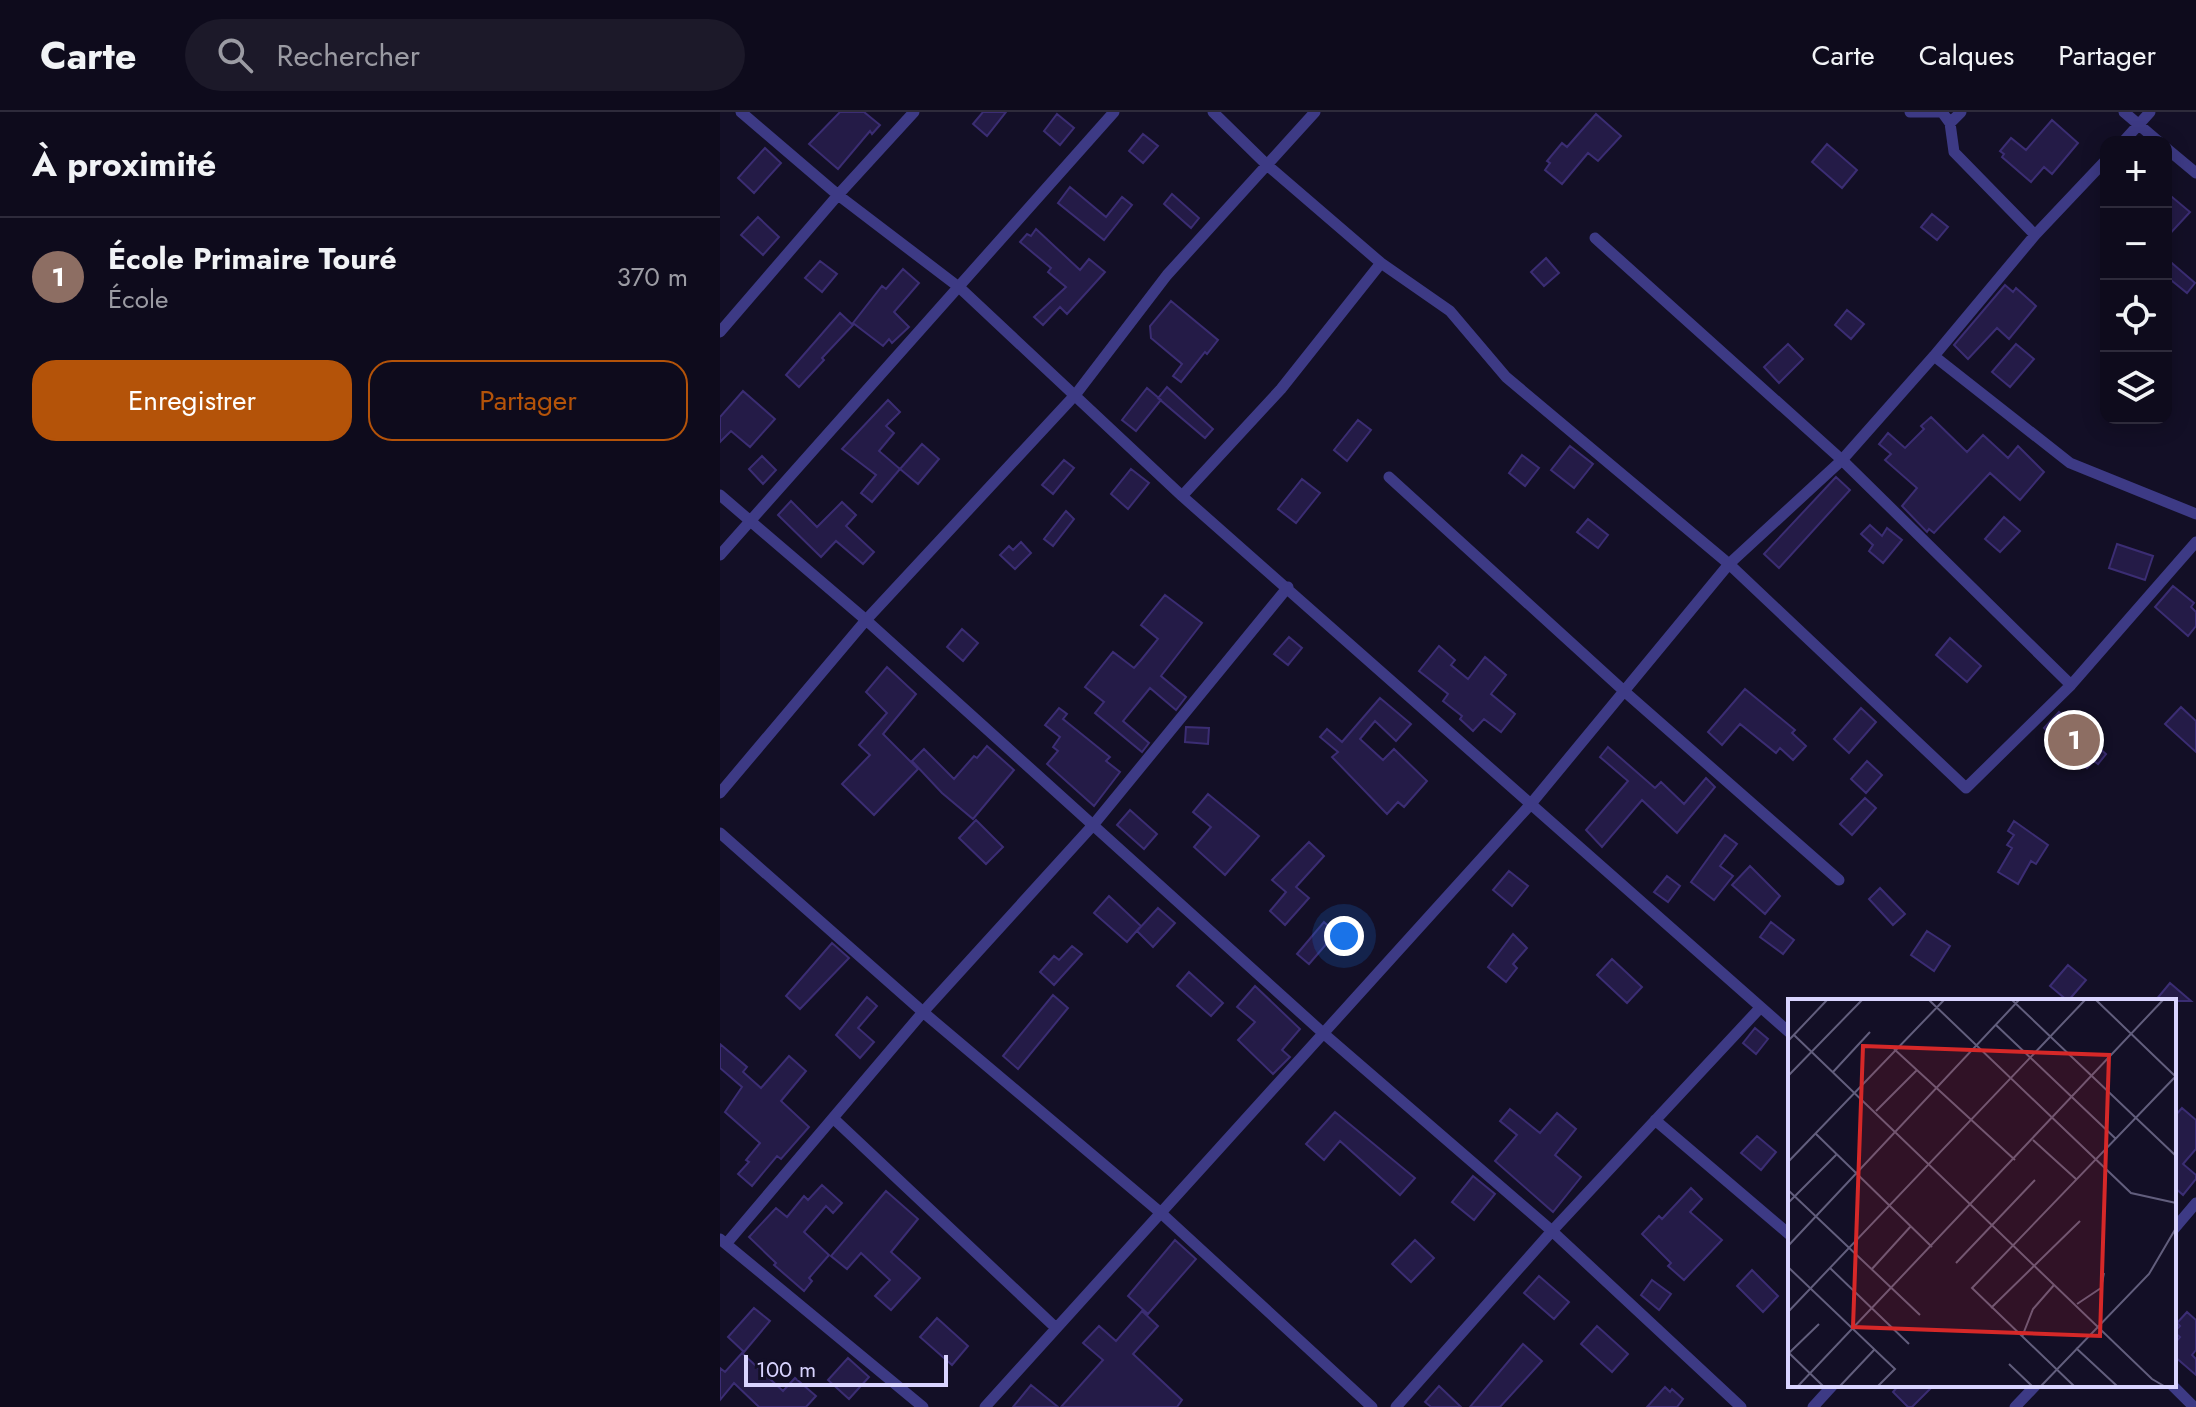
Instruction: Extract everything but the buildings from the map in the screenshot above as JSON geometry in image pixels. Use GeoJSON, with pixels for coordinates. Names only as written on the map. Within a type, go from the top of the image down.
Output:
{"type":"FeatureCollection","features":[{"type":"Feature","properties":{"kind":"street"},"geometry":{"type":"LineString","coordinates":[[741,112],[838,195],[960,288],[1182,496],[1788,1031]]}},
{"type":"Feature","properties":{"kind":"street"},"geometry":{"type":"LineString","coordinates":[[720,332],[914,112]]}},
{"type":"Feature","properties":{"kind":"street"},"geometry":{"type":"LineString","coordinates":[[720,555],[1114,112]]}},
{"type":"Feature","properties":{"kind":"street"},"geometry":{"type":"LineString","coordinates":[[1213,112],[1267,165],[1381,263],[1450,311],[1506,377],[1729,564],[1966,788],[2071,685],[2196,542]]}},
{"type":"Feature","properties":{"kind":"street"},"geometry":{"type":"LineString","coordinates":[[720,793],[866,620],[1076,394],[1167,275],[1315,112]]}},
{"type":"Feature","properties":{"kind":"street"},"geometry":{"type":"LineString","coordinates":[[1910,112],[1942,112],[1950,123],[1954,152],[2035,235]]}},
{"type":"Feature","properties":{"kind":"street"},"geometry":{"type":"LineString","coordinates":[[1950,123],[1961,112]]}},
{"type":"Feature","properties":{"kind":"street"},"geometry":{"type":"LineString","coordinates":[[2124,112],[2152,136]]}},
{"type":"Feature","properties":{"kind":"street"},"geometry":{"type":"LineString","coordinates":[[2129,136],[2150,112]]}},
{"type":"Feature","properties":{"kind":"street"},"geometry":{"type":"LineString","coordinates":[[2172,153],[2196,173]]}},
{"type":"Feature","properties":{"kind":"street"},"geometry":{"type":"LineString","coordinates":[[985,1407],[1530,805],[1729,564],[1842,460],[2035,235],[2100,166]]}},
{"type":"Feature","properties":{"kind":"street"},"geometry":{"type":"LineString","coordinates":[[1595,238],[1842,460],[2071,685]]}},
{"type":"Feature","properties":{"kind":"street"},"geometry":{"type":"LineString","coordinates":[[1182,496],[1281,389],[1381,263]]}},
{"type":"Feature","properties":{"kind":"street"},"geometry":{"type":"LineString","coordinates":[[1934,356],[2070,463],[2196,514]]}},
{"type":"Feature","properties":{"kind":"street"},"geometry":{"type":"LineString","coordinates":[[1389,477],[1624,691],[1839,880]]}},
{"type":"Feature","properties":{"kind":"street"},"geometry":{"type":"LineString","coordinates":[[720,495],[866,620],[1323,1033],[1552,1231],[1741,1407]]}},
{"type":"Feature","properties":{"kind":"street"},"geometry":{"type":"LineString","coordinates":[[923,1407],[723,1241],[834,1119],[923,1012],[1094,824],[1288,587]]}},
{"type":"Feature","properties":{"kind":"street"},"geometry":{"type":"LineString","coordinates":[[720,833],[923,1012],[1161,1213],[1372,1407]]}},
{"type":"Feature","properties":{"kind":"street"},"geometry":{"type":"LineString","coordinates":[[1396,1407],[1552,1231],[1760,1008]]}},
{"type":"Feature","properties":{"kind":"street"},"geometry":{"type":"LineString","coordinates":[[834,1119],[1056,1328]]}},
{"type":"Feature","properties":{"kind":"street"},"geometry":{"type":"LineString","coordinates":[[1655,1120],[1788,1233]]}},
{"type":"Feature","properties":{"kind":"street"},"geometry":{"type":"LineString","coordinates":[[2176,1227],[2196,1203]]}},
{"type":"Feature","properties":{"kind":"street"},"geometry":{"type":"LineString","coordinates":[[1813,1407],[1831,1387]]}},
{"type":"Feature","properties":{"kind":"street"},"geometry":{"type":"LineString","coordinates":[[2015,1407],[2034,1387]]}},
{"type":"Feature","properties":{"kind":"street"},"geometry":{"type":"LineString","coordinates":[[2174,1387],[2194,1407]]}},
{"type":"Feature","properties":{"kind":"place","name":"École Primaire Touré"},"geometry":{"type":"Point","coordinates":[2074,740]}}]}
